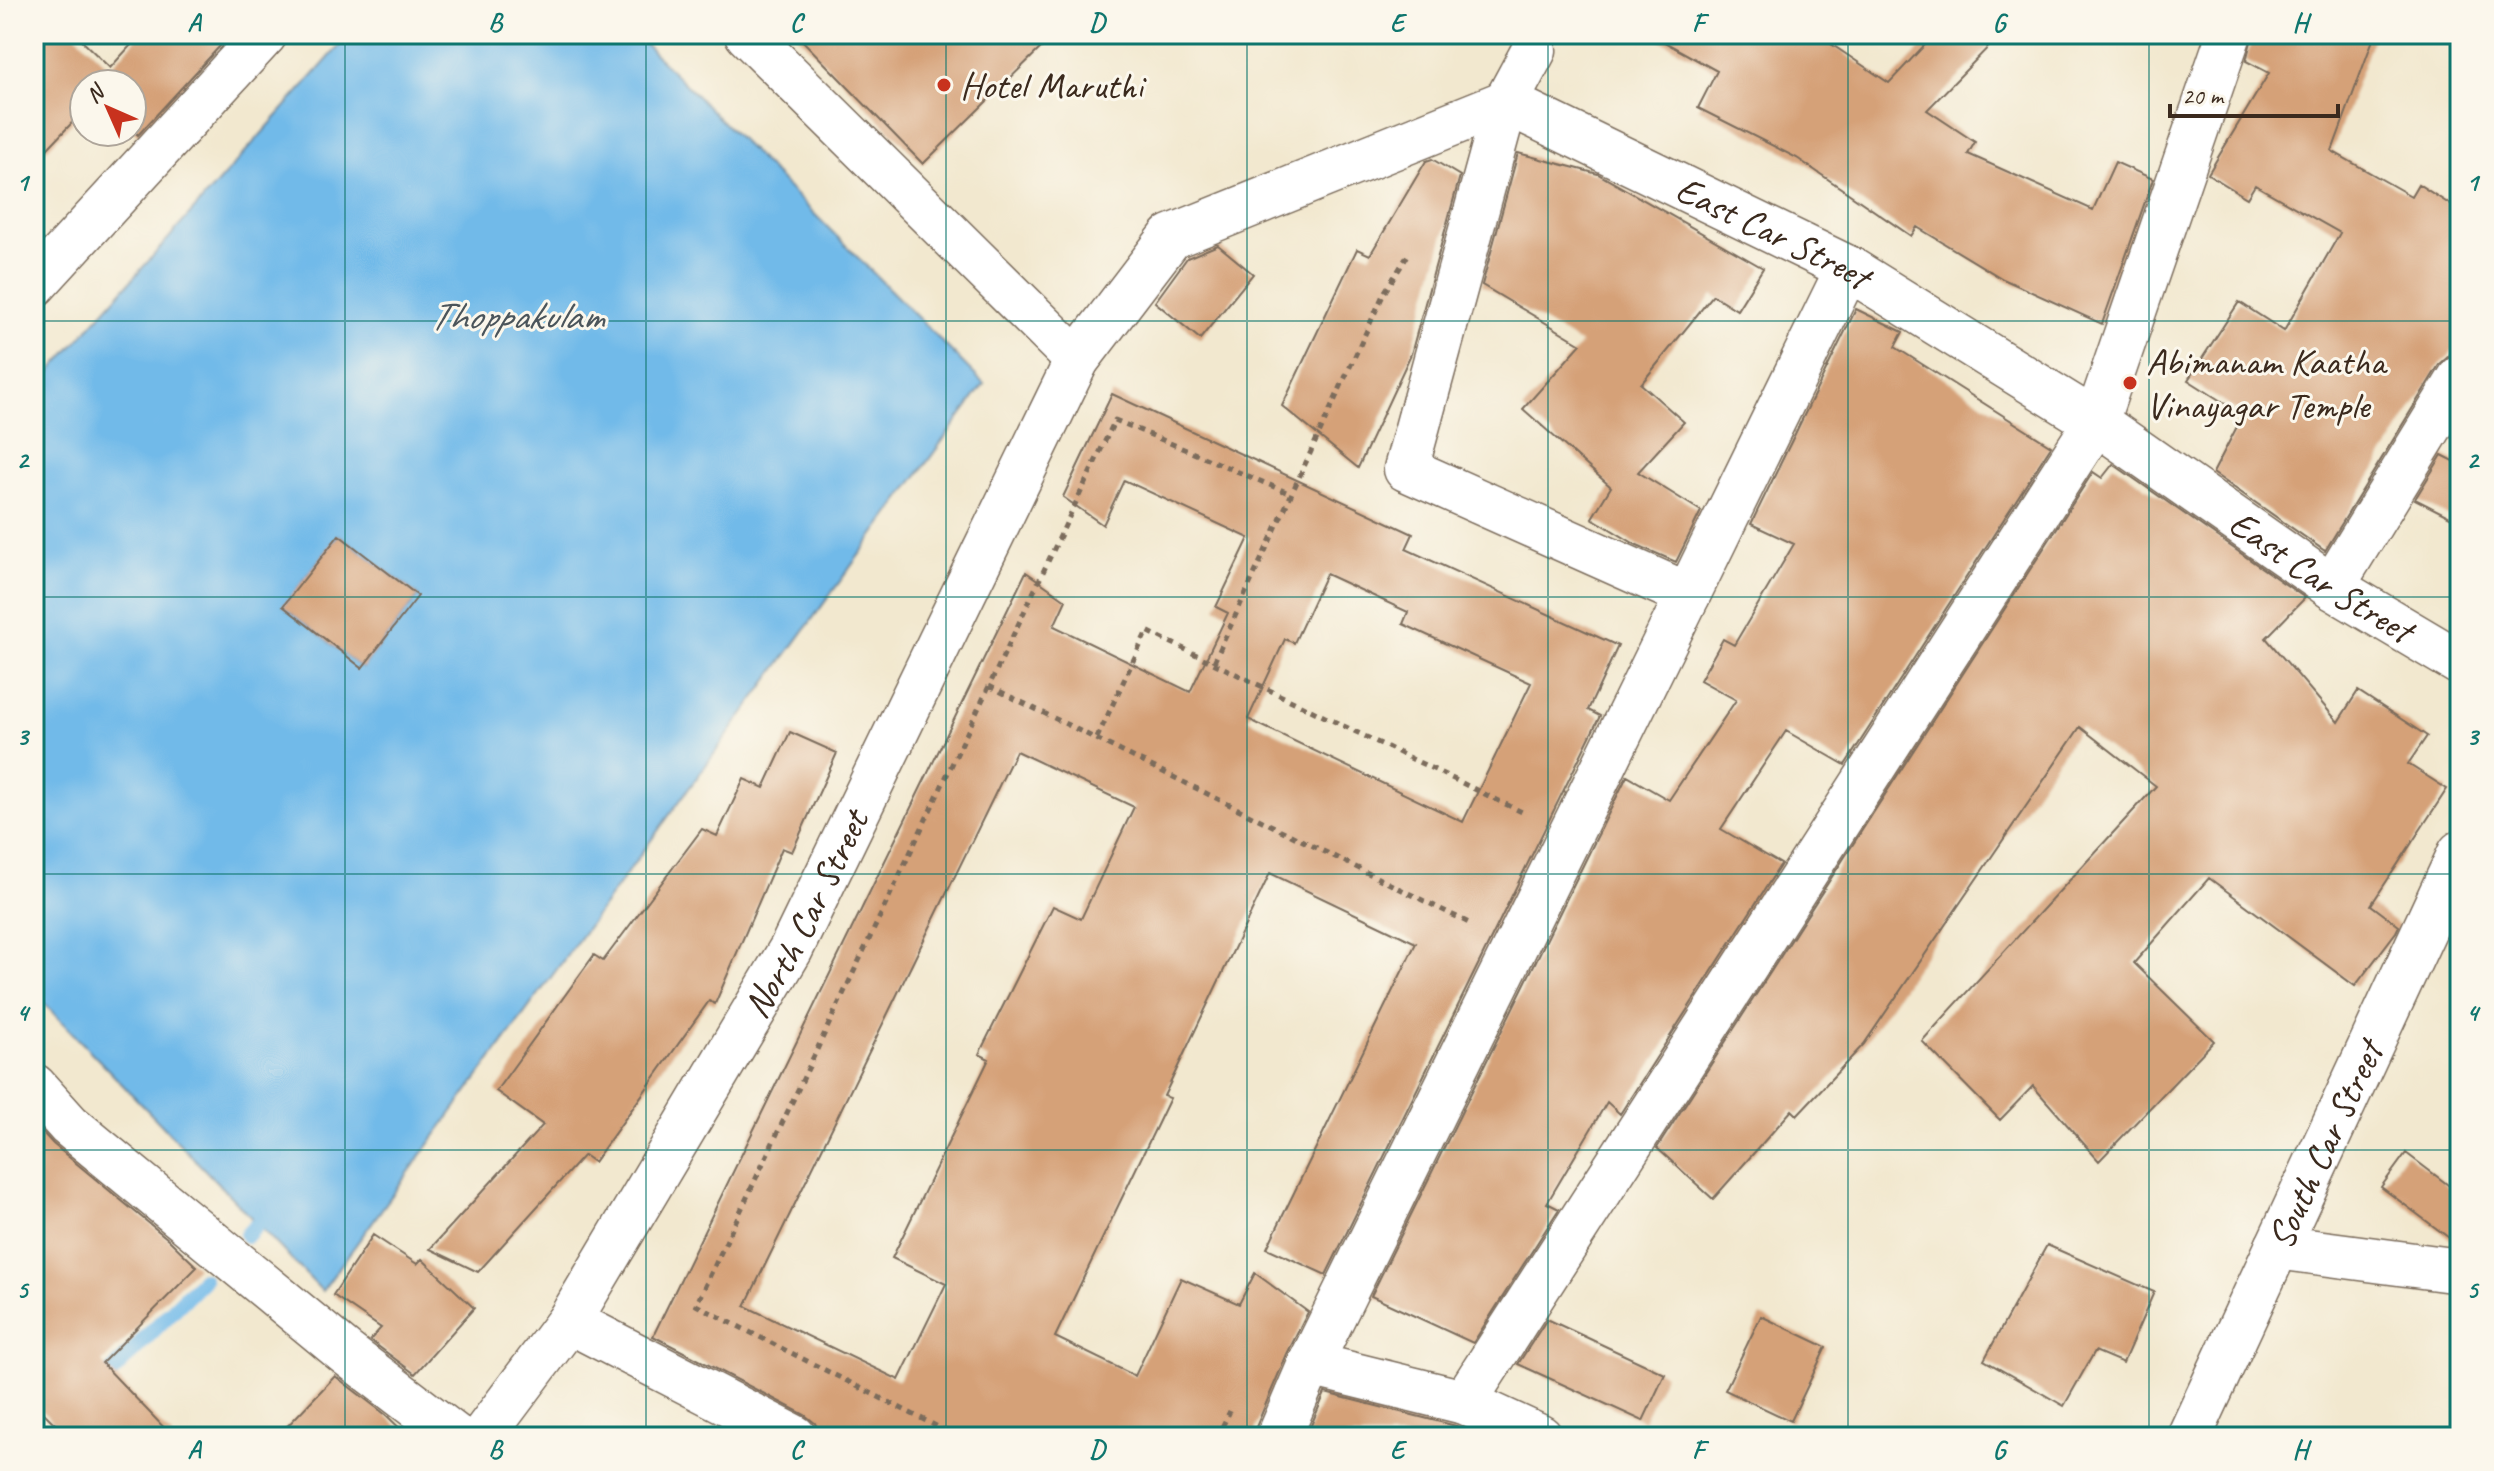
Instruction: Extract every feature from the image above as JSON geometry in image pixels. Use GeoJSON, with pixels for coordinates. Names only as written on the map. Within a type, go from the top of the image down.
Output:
{"type":"FeatureCollection","features":[{"type":"Feature","properties":{"kind":"street"},"geometry":{"type":"LineString","coordinates":[[34,285],[265,34]]}},
{"type":"Feature","properties":{"kind":"street"},"geometry":{"type":"LineString","coordinates":[[747,34],[1077,360],[1171,237],[1506,102]]}},
{"type":"Feature","properties":{"kind":"street"},"geometry":{"type":"LineString","coordinates":[[1464,1402],[2096,422],[2229,34]]}},
{"type":"Feature","properties":{"kind":"street"},"geometry":{"type":"LineString","coordinates":[[1534,50],[1506,102],[1406,469],[1688,595]]}},
{"type":"Feature","properties":{"kind":"street","name":"East Car Street"},"geometry":{"type":"LineString","coordinates":[[1506,102],[1848,268],[2096,422],[2332,587],[2460,663]]}},
{"type":"Feature","properties":{"kind":"street"},"geometry":{"type":"LineString","coordinates":[[1279,1437],[1310,1364],[1848,268]]}},
{"type":"Feature","properties":{"kind":"street","name":"North Car Street"},"geometry":{"type":"LineString","coordinates":[[482,1437],[569,1321],[791,949],[1077,360]]}},
{"type":"Feature","properties":{"kind":"street"},"geometry":{"type":"LineString","coordinates":[[2332,587],[2460,378]]}},
{"type":"Feature","properties":{"kind":"street","name":"South Car Street"},"geometry":{"type":"LineString","coordinates":[[2189,1437],[2460,853]]}},
{"type":"Feature","properties":{"kind":"street"},"geometry":{"type":"LineString","coordinates":[[34,1086],[69,1125],[334,1343],[456,1437]]}},
{"type":"Feature","properties":{"kind":"street"},"geometry":{"type":"LineString","coordinates":[[2277,1247],[2460,1271]]}},
{"type":"Feature","properties":{"kind":"street"},"geometry":{"type":"LineString","coordinates":[[569,1321],[794,1437]]}},
{"type":"Feature","properties":{"kind":"street"},"geometry":{"type":"LineString","coordinates":[[1310,1364],[1464,1402],[1540,1437]]}},
{"type":"Feature","properties":{"kind":"path"},"geometry":{"type":"LineString","coordinates":[[1214,662],[1384,293],[1416,242]]}},
{"type":"Feature","properties":{"kind":"path"},"geometry":{"type":"LineString","coordinates":[[958,1437],[696,1305],[1115,420],[1291,494]]}},
{"type":"Feature","properties":{"kind":"path"},"geometry":{"type":"LineString","coordinates":[[1097,738],[1147,631],[1525,811],[1518,825]]}},
{"type":"Feature","properties":{"kind":"path"},"geometry":{"type":"LineString","coordinates":[[989,686],[1471,924],[1464,937]]}},
{"type":"Feature","properties":{"kind":"path"},"geometry":{"type":"LineString","coordinates":[[1217,1437],[1231,1410]]}},
{"type":"Feature","properties":{"kind":"water","name":"Thoppakulam"},"geometry":{"type":"Polygon","coordinates":[[[350,34],[635,34],[984,384],[322,1291],[34,993],[34,390],[350,34]],[[339,535],[284,606],[362,668],[418,596],[339,535]]]}},
{"type":"Feature","properties":{"kind":"building"},"geometry":{"type":"Polygon","coordinates":[[[34,34],[75,34],[110,68],[68,68],[68,127],[34,163],[34,34]]]}},
{"type":"Feature","properties":{"kind":"building"},"geometry":{"type":"Polygon","coordinates":[[[141,34],[231,34],[148,124],[148,68],[110,68],[141,34]]]}},
{"type":"Feature","properties":{"kind":"building"},"geometry":{"type":"Polygon","coordinates":[[[796,34],[1055,34],[923,164],[796,34]]]}},
{"type":"Feature","properties":{"kind":"building"},"geometry":{"type":"Polygon","coordinates":[[[1650,34],[1816,34],[1889,83],[1935,34],[2001,34],[1927,110],[1975,142],[1968,154],[2093,210],[2115,162],[2153,179],[2102,324],[2003,279],[1917,227],[1911,236],[1797,158],[1698,108],[1717,71],[1650,34]]]}},
{"type":"Feature","properties":{"kind":"building"},"geometry":{"type":"Polygon","coordinates":[[[2253,34],[2375,34],[2332,151],[2411,196],[2418,184],[2460,211],[2460,339],[2439,365],[2325,551],[2213,473],[2243,415],[2188,380],[2239,302],[2284,331],[2340,233],[2255,185],[2247,198],[2208,174],[2269,73],[2246,61],[2253,34]]]}},
{"type":"Feature","properties":{"kind":"building"},"geometry":{"type":"Polygon","coordinates":[[[1518,153],[1598,174],[1763,268],[1737,310],[1713,295],[1641,384],[1684,422],[1638,472],[1701,511],[1676,562],[1635,544],[1592,518],[1611,487],[1523,409],[1581,344],[1482,285],[1518,153]]]}},
{"type":"Feature","properties":{"kind":"building"},"geometry":{"type":"Polygon","coordinates":[[[1432,159],[1460,176],[1411,354],[1358,468],[1282,406],[1357,249],[1370,255],[1426,161],[1432,159]]]}},
{"type":"Feature","properties":{"kind":"building"},"geometry":{"type":"Polygon","coordinates":[[[1218,245],[1253,274],[1200,339],[1155,302],[1187,258],[1218,245]]]}},
{"type":"Feature","properties":{"kind":"building"},"geometry":{"type":"Polygon","coordinates":[[[1856,309],[1903,332],[1895,347],[2051,446],[1845,765],[1786,731],[1721,829],[1781,864],[1620,1114],[1607,1102],[1547,1203],[1559,1209],[1473,1343],[1371,1296],[1627,776],[1669,800],[1736,700],[1700,680],[1723,639],[1734,645],[1794,544],[1751,524],[1856,309]]]}},
{"type":"Feature","properties":{"kind":"building"},"geometry":{"type":"Polygon","coordinates":[[[1112,394],[1413,534],[1406,549],[1618,646],[1588,710],[1600,716],[1326,1275],[1267,1248],[1416,943],[1270,873],[1164,1096],[1170,1098],[1055,1337],[1135,1376],[1181,1278],[1239,1304],[1255,1273],[1308,1312],[1256,1427],[1255,1437],[821,1437],[815,1423],[805,1415],[653,1336],[1026,572],[1066,600],[1054,626],[1190,692],[1228,613],[1216,607],[1249,538],[1124,480],[1103,525],[1063,497],[1112,394]],[[1326,574],[1294,643],[1285,639],[1248,719],[1463,822],[1531,683],[1403,624],[1408,612],[1326,574]],[[1016,751],[745,1306],[899,1380],[946,1284],[892,1258],[989,1059],[979,1054],[1053,906],[1081,919],[1134,807],[1016,751]]]}},
{"type":"Feature","properties":{"kind":"building"},"geometry":{"type":"Polygon","coordinates":[[[2442,455],[2460,464],[2460,522],[2415,499],[2442,455]]]}},
{"type":"Feature","properties":{"kind":"building"},"geometry":{"type":"Polygon","coordinates":[[[2113,464],[2305,598],[2266,638],[2338,722],[2358,691],[2427,736],[2408,764],[2447,789],[2371,905],[2399,926],[2396,932],[2355,986],[2209,878],[2134,963],[2214,1041],[2099,1161],[2033,1086],[2000,1120],[1922,1041],[2156,786],[2080,727],[1864,1044],[1797,1115],[1792,1110],[1713,1199],[1657,1148],[2093,472],[2102,478],[2113,464]]]}},
{"type":"Feature","properties":{"kind":"building"},"geometry":{"type":"Polygon","coordinates":[[[339,535],[418,596],[362,668],[283,606],[339,535]]]}},
{"type":"Feature","properties":{"kind":"building"},"geometry":{"type":"Polygon","coordinates":[[[790,732],[837,753],[792,852],[782,848],[715,1004],[709,1001],[594,1162],[584,1155],[478,1272],[430,1249],[543,1125],[496,1091],[594,955],[603,961],[702,829],[717,836],[744,779],[764,788],[790,732]]]}},
{"type":"Feature","properties":{"kind":"building"},"geometry":{"type":"Polygon","coordinates":[[[34,1123],[53,1144],[168,1239],[197,1267],[102,1363],[173,1437],[68,1437],[34,1403],[34,1123]]]}},
{"type":"Feature","properties":{"kind":"building"},"geometry":{"type":"Polygon","coordinates":[[[2406,1153],[2460,1194],[2460,1246],[2381,1187],[2406,1153]]]}},
{"type":"Feature","properties":{"kind":"building"},"geometry":{"type":"Polygon","coordinates":[[[373,1235],[417,1264],[422,1259],[474,1308],[415,1374],[370,1340],[381,1328],[333,1295],[373,1235]]]}},
{"type":"Feature","properties":{"kind":"building"},"geometry":{"type":"Polygon","coordinates":[[[2047,1245],[2154,1292],[2123,1363],[2095,1351],[2064,1406],[1984,1360],[2047,1245]]]}},
{"type":"Feature","properties":{"kind":"building"},"geometry":{"type":"Polygon","coordinates":[[[1761,1316],[1826,1347],[1791,1421],[1725,1390],[1761,1316]]]}},
{"type":"Feature","properties":{"kind":"building"},"geometry":{"type":"Polygon","coordinates":[[[1547,1319],[1665,1374],[1643,1421],[1518,1364],[1547,1319]]]}},
{"type":"Feature","properties":{"kind":"building"},"geometry":{"type":"Polygon","coordinates":[[[335,1376],[386,1415],[409,1437],[277,1437],[335,1376]]]}},
{"type":"Feature","properties":{"kind":"building"},"geometry":{"type":"Polygon","coordinates":[[[1325,1393],[1456,1426],[1480,1437],[1306,1437],[1325,1393]]]}},
{"type":"Feature","properties":{"kind":"waterway"},"geometry":{"type":"LineString","coordinates":[[247,1235],[270,1211]]}},
{"type":"Feature","properties":{"kind":"waterway"},"geometry":{"type":"LineString","coordinates":[[97,1387],[203,1280]]}},
{"type":"Feature","properties":{"kind":"waterway"},"geometry":{"type":"LineString","coordinates":[[48,1437],[73,1412]]}},
{"type":"Feature","properties":{"kind":"place","name":"Hotel Maruthi"},"geometry":{"type":"Point","coordinates":[944,85]}},
{"type":"Feature","properties":{"kind":"place","name":"Abimanam Kaatha Vinayagar Temple"},"geometry":{"type":"Point","coordinates":[2130,383]}}]}
